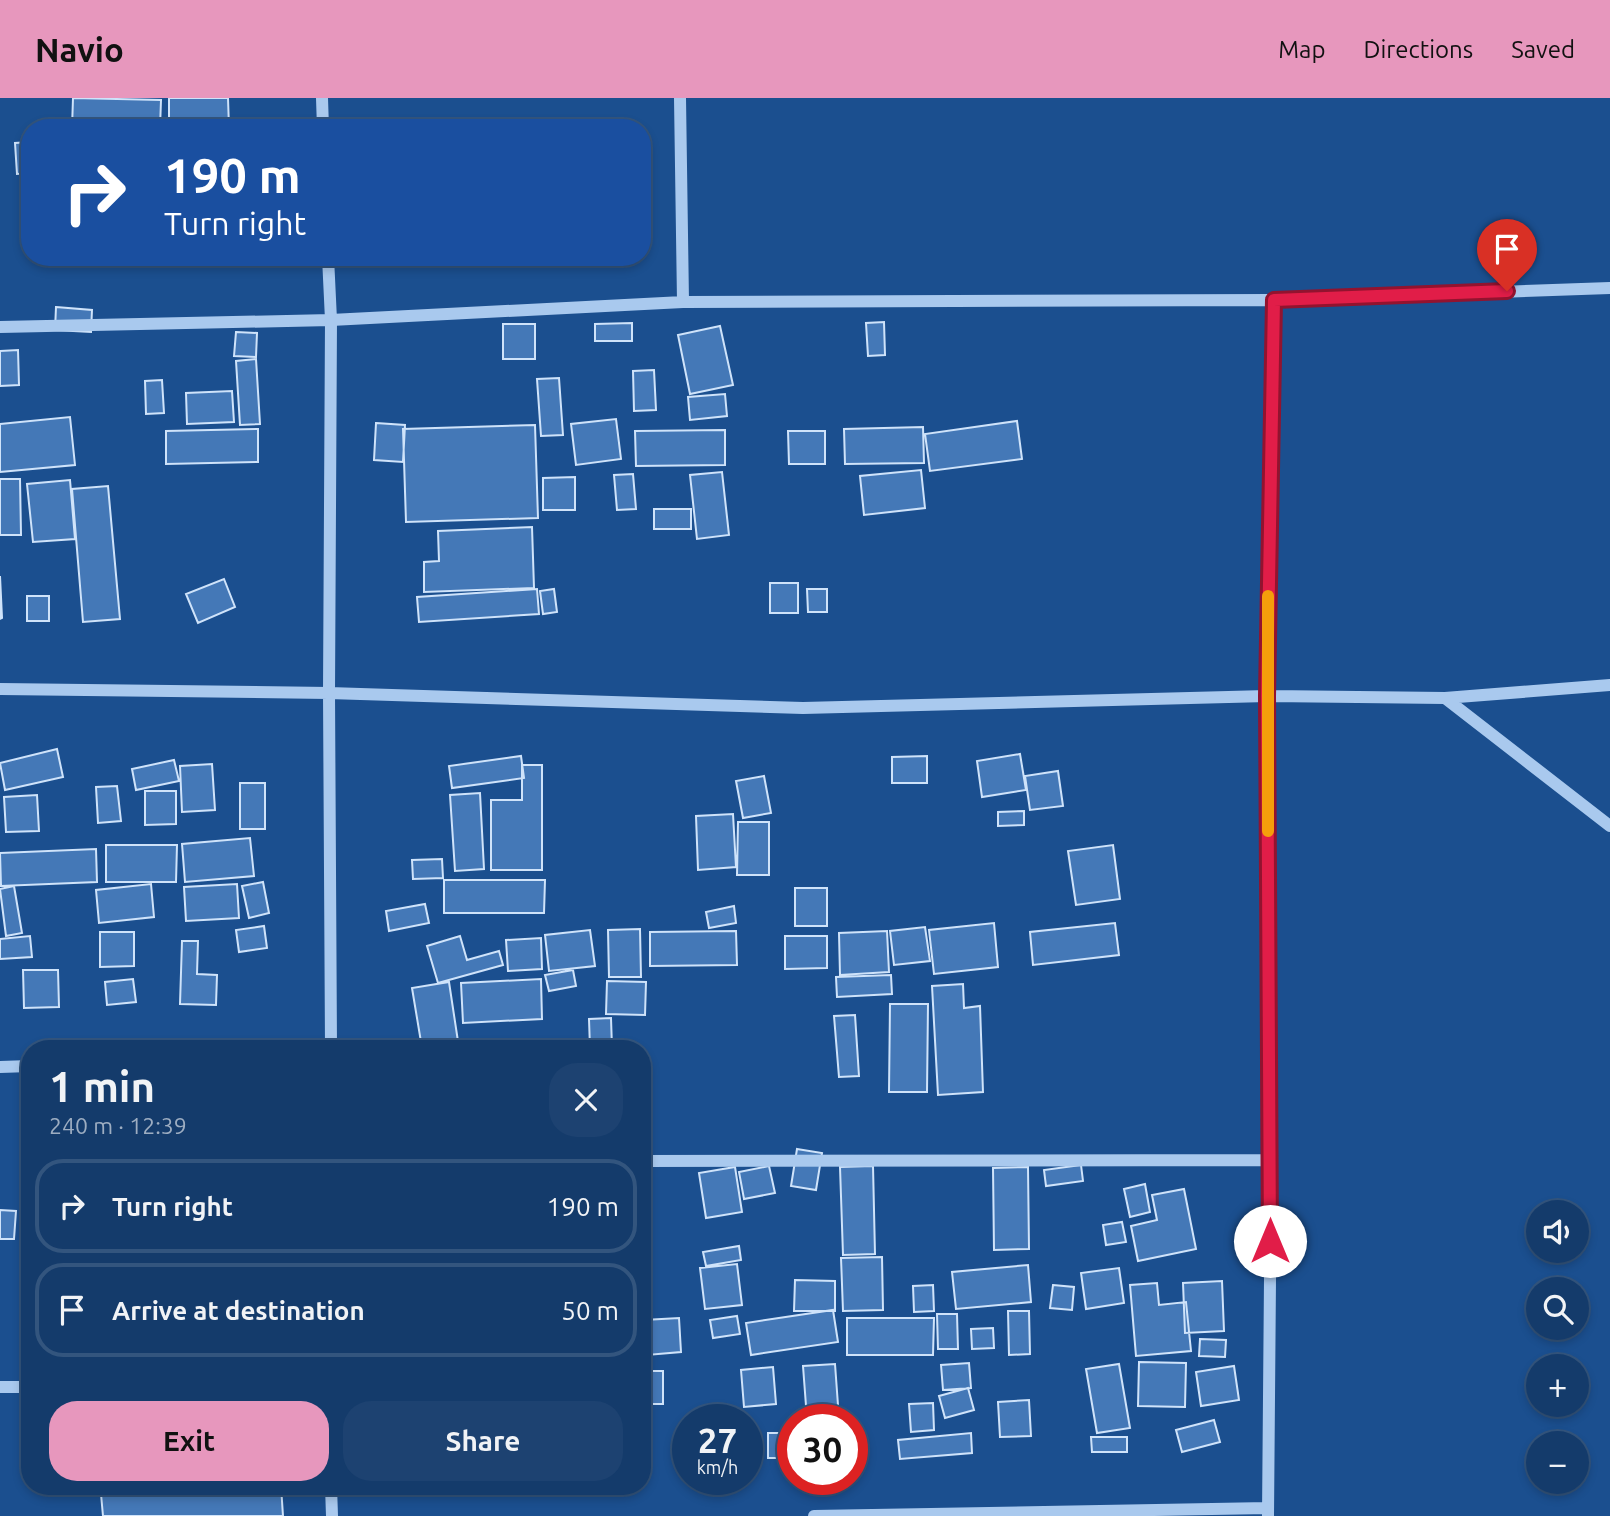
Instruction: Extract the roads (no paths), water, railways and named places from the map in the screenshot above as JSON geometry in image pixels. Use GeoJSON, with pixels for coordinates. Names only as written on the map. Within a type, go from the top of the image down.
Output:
{"type":"FeatureCollection","features":[{"type":"Feature","properties":{"kind":"street"},"geometry":{"type":"LineString","coordinates":[[322,98],[323,119]]}},
{"type":"Feature","properties":{"kind":"street"},"geometry":{"type":"LineString","coordinates":[[680,98],[683,302]]}},
{"type":"Feature","properties":{"kind":"street"},"geometry":{"type":"LineString","coordinates":[[328,266],[331,320],[331,1040]]}},
{"type":"Feature","properties":{"kind":"street"},"geometry":{"type":"LineString","coordinates":[[0,327],[331,320],[683,302],[1274,300],[1610,288]]}},
{"type":"Feature","properties":{"kind":"street"},"geometry":{"type":"LineString","coordinates":[[814,1516],[1268,1512],[1271,1160],[1267,696],[1274,300]]}},
{"type":"Feature","properties":{"kind":"street"},"geometry":{"type":"LineString","coordinates":[[0,689],[329,693],[803,708],[1267,696],[1444,698],[1610,685]]}},
{"type":"Feature","properties":{"kind":"street"},"geometry":{"type":"LineString","coordinates":[[1444,698],[1610,826]]}},
{"type":"Feature","properties":{"kind":"street"},"geometry":{"type":"LineString","coordinates":[[0,1067],[21,1066]]}},
{"type":"Feature","properties":{"kind":"street"},"geometry":{"type":"LineString","coordinates":[[651,1161],[1271,1160]]}},
{"type":"Feature","properties":{"kind":"street"},"geometry":{"type":"LineString","coordinates":[[0,1387],[21,1387]]}},
{"type":"Feature","properties":{"kind":"street"},"geometry":{"type":"LineString","coordinates":[[331,1495],[332,1516]]}}]}
